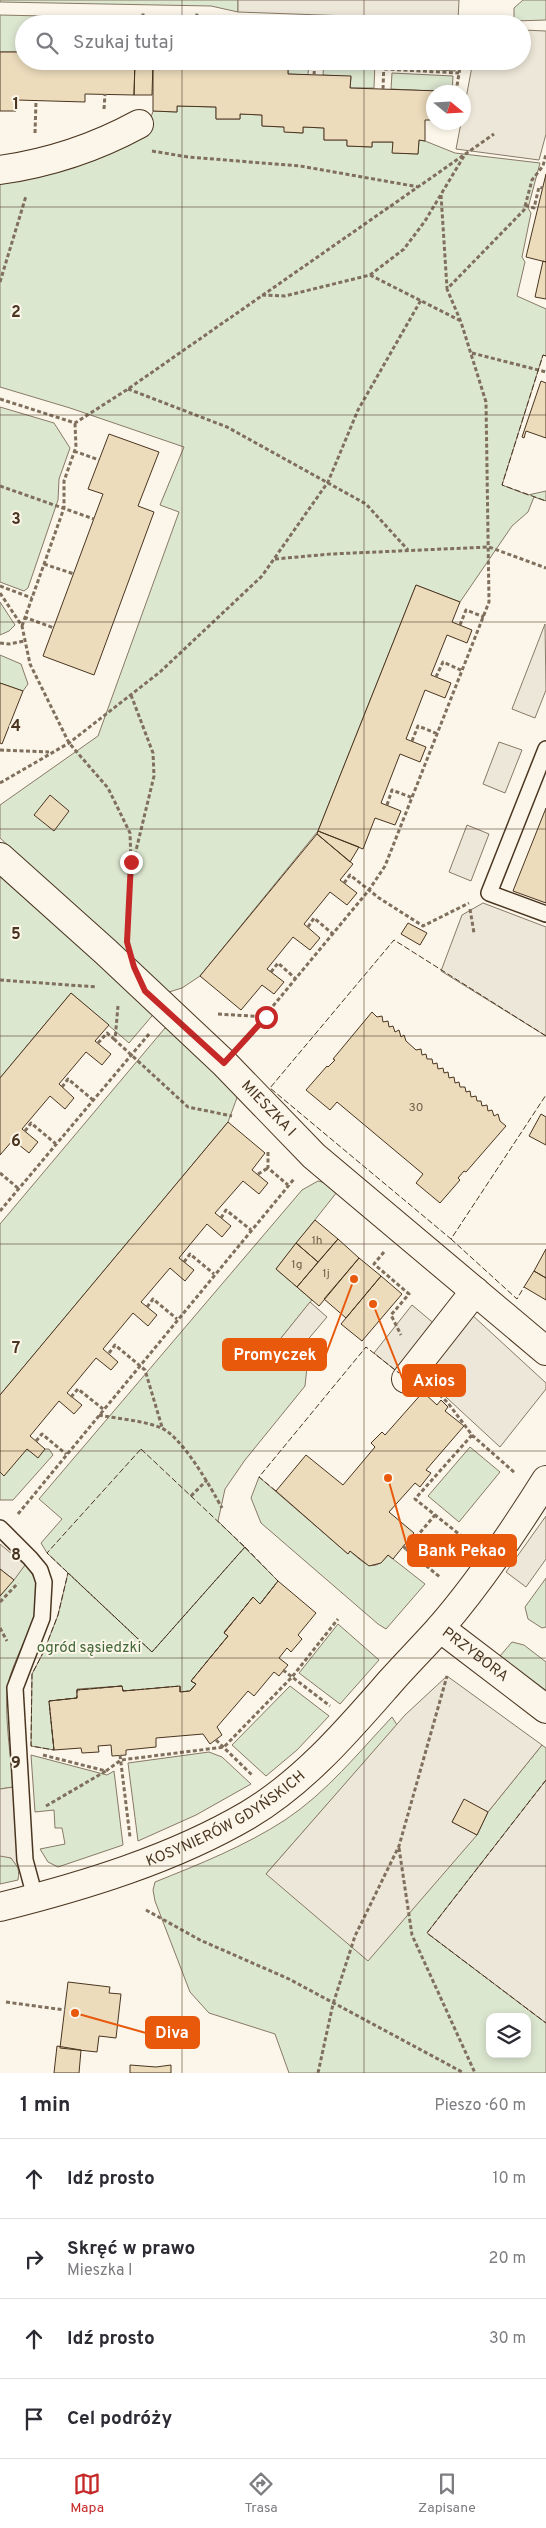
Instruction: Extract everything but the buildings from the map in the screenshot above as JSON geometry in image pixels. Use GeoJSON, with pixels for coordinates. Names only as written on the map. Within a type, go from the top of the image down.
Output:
{"type":"FeatureCollection","features":[{"type":"Feature","properties":{"kind":"street"},"geometry":{"type":"LineString","coordinates":[[0,170],[35,165],[104,143],[139,124]]}},
{"type":"Feature","properties":{"kind":"street","name":"MIESZKA I"},"geometry":{"type":"LineString","coordinates":[[0,857],[121,978],[169,1012],[224,1063],[314,1156],[546,1351]]}},
{"type":"Feature","properties":{"kind":"street"},"geometry":{"type":"LineString","coordinates":[[406,1378],[476,1291]]}},
{"type":"Feature","properties":{"kind":"street"},"geometry":{"type":"LineString","coordinates":[[440,1628],[495,1556],[546,1480]]}},
{"type":"Feature","properties":{"kind":"street","name":"PRZYBORA"},"geometry":{"type":"LineString","coordinates":[[408,1662],[440,1628],[546,1709]]}},
{"type":"Feature","properties":{"kind":"street","name":"KOSYNIERÓW GDYŃSKICH"},"geometry":{"type":"LineString","coordinates":[[1,1912],[35,1897],[135,1865],[218,1831],[250,1814],[297,1780],[335,1744],[408,1662]]}},
{"type":"Feature","properties":{"kind":"lane"},"geometry":{"type":"LineString","coordinates":[[546,749],[489,893],[546,914]]}},
{"type":"Feature","properties":{"kind":"lane"},"geometry":{"type":"LineString","coordinates":[[2,1530],[35,1564],[44,1582],[42,1618],[14,1688],[25,1860],[35,1897]]}},
{"type":"Feature","properties":{"kind":"path"},"geometry":{"type":"LineString","coordinates":[[314,70],[314,75]]}},
{"type":"Feature","properties":{"kind":"path"},"geometry":{"type":"LineString","coordinates":[[383,89],[384,70],[459,73]]}},
{"type":"Feature","properties":{"kind":"path"},"geometry":{"type":"LineString","coordinates":[[457,85],[460,70]]}},
{"type":"Feature","properties":{"kind":"path"},"geometry":{"type":"LineString","coordinates":[[0,399],[75,423],[128,390],[494,134]]}},
{"type":"Feature","properties":{"kind":"path"},"geometry":{"type":"LineString","coordinates":[[151,151],[188,157],[300,166],[419,187]]}},
{"type":"Feature","properties":{"kind":"path"},"geometry":{"type":"LineString","coordinates":[[262,295],[285,296],[370,275],[404,249],[425,221],[464,154]]}},
{"type":"Feature","properties":{"kind":"path"},"geometry":{"type":"LineString","coordinates":[[447,289],[524,210],[532,180],[543,166],[546,154]]}},
{"type":"Feature","properties":{"kind":"path"},"geometry":{"type":"LineString","coordinates":[[0,282],[35,165]]}},
{"type":"Feature","properties":{"kind":"path"},"geometry":{"type":"LineString","coordinates":[[525,205],[534,208],[538,187],[543,188]]}},
{"type":"Feature","properties":{"kind":"path"},"geometry":{"type":"LineString","coordinates":[[224,1063],[266,1017],[369,890],[385,866],[490,602],[486,402],[472,353],[447,289],[441,193]]}},
{"type":"Feature","properties":{"kind":"path"},"geometry":{"type":"LineString","coordinates":[[370,275],[461,322]]}},
{"type":"Feature","properties":{"kind":"path"},"geometry":{"type":"LineString","coordinates":[[0,783],[69,743],[131,695],[160,672],[255,583],[328,482],[358,410],[421,300]]}},
{"type":"Feature","properties":{"kind":"path"},"geometry":{"type":"LineString","coordinates":[[472,353],[546,372]]}},
{"type":"Feature","properties":{"kind":"path"},"geometry":{"type":"LineString","coordinates":[[128,390],[227,427],[328,482],[366,504],[408,550]]}},
{"type":"Feature","properties":{"kind":"path"},"geometry":{"type":"LineString","coordinates":[[75,423],[74,451],[64,481],[64,508],[22,626],[30,664],[69,743],[108,788],[130,833],[131,871],[127,933]]}},
{"type":"Feature","properties":{"kind":"path"},"geometry":{"type":"LineString","coordinates":[[74,451],[99,460]]}},
{"type":"Feature","properties":{"kind":"path"},"geometry":{"type":"LineString","coordinates":[[0,486],[94,519]]}},
{"type":"Feature","properties":{"kind":"path"},"geometry":{"type":"LineString","coordinates":[[274,559],[408,550],[489,547],[546,568]]}},
{"type":"Feature","properties":{"kind":"path"},"geometry":{"type":"LineString","coordinates":[[44,564],[74,574]]}},
{"type":"Feature","properties":{"kind":"path"},"geometry":{"type":"LineString","coordinates":[[0,586],[32,598]]}},
{"type":"Feature","properties":{"kind":"path"},"geometry":{"type":"LineString","coordinates":[[0,593],[22,626]]}},
{"type":"Feature","properties":{"kind":"path"},"geometry":{"type":"LineString","coordinates":[[460,625],[466,610],[484,617]]}},
{"type":"Feature","properties":{"kind":"path"},"geometry":{"type":"LineString","coordinates":[[24,617],[54,628]]}},
{"type":"Feature","properties":{"kind":"path"},"geometry":{"type":"LineString","coordinates":[[0,643],[9,644],[24,641]]}},
{"type":"Feature","properties":{"kind":"path"},"geometry":{"type":"LineString","coordinates":[[436,677],[442,662],[463,671]]}},
{"type":"Feature","properties":{"kind":"path"},"geometry":{"type":"LineString","coordinates":[[131,695],[153,753],[154,776],[131,871]]}},
{"type":"Feature","properties":{"kind":"path"},"geometry":{"type":"LineString","coordinates":[[412,741],[418,726],[438,734]]}},
{"type":"Feature","properties":{"kind":"path"},"geometry":{"type":"LineString","coordinates":[[0,750],[51,752]]}},
{"type":"Feature","properties":{"kind":"path"},"geometry":{"type":"LineString","coordinates":[[387,805],[392,790],[413,798]]}},
{"type":"Feature","properties":{"kind":"path"},"geometry":{"type":"LineString","coordinates":[[344,883],[350,875],[379,898],[423,926],[489,893]]}},
{"type":"Feature","properties":{"kind":"path"},"geometry":{"type":"LineString","coordinates":[[467,904],[474,933]]}},
{"type":"Feature","properties":{"kind":"path"},"geometry":{"type":"LineString","coordinates":[[308,928],[314,918],[333,934]]}},
{"type":"Feature","properties":{"kind":"path"},"geometry":{"type":"LineString","coordinates":[[271,972],[278,963],[296,979]]}},
{"type":"Feature","properties":{"kind":"path"},"geometry":{"type":"LineString","coordinates":[[0,980],[121,978],[115,1040]]}},
{"type":"Feature","properties":{"kind":"path"},"geometry":{"type":"LineString","coordinates":[[0,1211],[169,1012]]}},
{"type":"Feature","properties":{"kind":"path"},"geometry":{"type":"LineString","coordinates":[[98,1043],[107,1033],[188,1107],[233,1116],[240,1123]]}},
{"type":"Feature","properties":{"kind":"path"},"geometry":{"type":"LineString","coordinates":[[62,1087],[68,1079],[93,1100]]}},
{"type":"Feature","properties":{"kind":"path"},"geometry":{"type":"LineString","coordinates":[[233,1116],[251,1092]]}},
{"type":"Feature","properties":{"kind":"path"},"geometry":{"type":"LineString","coordinates":[[25,1131],[31,1123],[56,1144]]}},
{"type":"Feature","properties":{"kind":"path"},"geometry":{"type":"LineString","coordinates":[[268,1150],[268,1168],[288,1185]]}},
{"type":"Feature","properties":{"kind":"path"},"geometry":{"type":"LineString","coordinates":[[2,1530],[314,1156]]}},
{"type":"Feature","properties":{"kind":"path"},"geometry":{"type":"LineString","coordinates":[[258,1174],[268,1168]]}},
{"type":"Feature","properties":{"kind":"path"},"geometry":{"type":"LineString","coordinates":[[0,1173],[19,1189]]}},
{"type":"Feature","properties":{"kind":"path"},"geometry":{"type":"LineString","coordinates":[[220,1218],[226,1210],[251,1230]]}},
{"type":"Feature","properties":{"kind":"path"},"geometry":{"type":"LineString","coordinates":[[184,1262],[190,1254],[214,1274]]}},
{"type":"Feature","properties":{"kind":"path"},"geometry":{"type":"LineString","coordinates":[[147,1307],[153,1299],[177,1319]]}},
{"type":"Feature","properties":{"kind":"path"},"geometry":{"type":"LineString","coordinates":[[109,1353],[115,1345],[145,1370],[162,1427],[184,1448],[207,1480],[222,1508]]}},
{"type":"Feature","properties":{"kind":"path"},"geometry":{"type":"LineString","coordinates":[[72,1397],[78,1389],[103,1409]]}},
{"type":"Feature","properties":{"kind":"path"},"geometry":{"type":"LineString","coordinates":[[99,1415],[162,1427]]}},
{"type":"Feature","properties":{"kind":"path"},"geometry":{"type":"LineString","coordinates":[[36,1441],[42,1434],[66,1454]]}},
{"type":"Feature","properties":{"kind":"path"},"geometry":{"type":"LineString","coordinates":[[472,1435],[515,1473]]}},
{"type":"Feature","properties":{"kind":"path"},"geometry":{"type":"LineString","coordinates":[[191,1496],[207,1480]]}},
{"type":"Feature","properties":{"kind":"path"},"geometry":{"type":"LineString","coordinates":[[435,1515],[404,1548],[441,1578]]}},
{"type":"Feature","properties":{"kind":"path"},"geometry":{"type":"LineString","coordinates":[[41,1809],[106,1771],[120,1760],[224,1747],[292,1676],[338,1619]]}},
{"type":"Feature","properties":{"kind":"path"},"geometry":{"type":"LineString","coordinates":[[284,1670],[330,1707]]}},
{"type":"Feature","properties":{"kind":"path"},"geometry":{"type":"LineString","coordinates":[[318,2073],[333,2004],[355,1936],[399,1846],[447,1676]]}},
{"type":"Feature","properties":{"kind":"path"},"geometry":{"type":"LineString","coordinates":[[216,1740],[255,1778]]}},
{"type":"Feature","properties":{"kind":"path"},"geometry":{"type":"LineString","coordinates":[[38,1754],[106,1771]]}},
{"type":"Feature","properties":{"kind":"path"},"geometry":{"type":"LineString","coordinates":[[120,1756],[135,1865]]}},
{"type":"Feature","properties":{"kind":"path"},"geometry":{"type":"LineString","coordinates":[[399,1846],[412,1935],[474,2073]]}},
{"type":"Feature","properties":{"kind":"path"},"geometry":{"type":"LineString","coordinates":[[146,1910],[200,1940],[289,1980],[464,2073]]}},
{"type":"Feature","properties":{"kind":"path"},"geometry":{"type":"LineString","coordinates":[[6,2002],[65,2010]]}},
{"type":"Feature","properties":{"kind":"green space"},"geometry":{"type":"Polygon","coordinates":[[[0,0],[238,0],[238,12],[211,6],[0,2],[0,0]]]}},
{"type":"Feature","properties":{"kind":"green space"},"geometry":{"type":"Polygon","coordinates":[[[523,0],[546,0],[546,20],[531,20],[531,15],[514,15],[514,8],[523,0]]]}},
{"type":"Feature","properties":{"kind":"green space"},"geometry":{"type":"Polygon","coordinates":[[[0,15],[15,15],[15,52],[0,52],[0,15]]]}},
{"type":"Feature","properties":{"kind":"green space"},"geometry":{"type":"Polygon","coordinates":[[[288,70],[308,70],[308,75],[288,74],[288,70]]]}},
{"type":"Feature","properties":{"kind":"green space"},"geometry":{"type":"Polygon","coordinates":[[[323,70],[375,70],[374,88],[350,88],[351,77],[323,75],[323,70]]]}},
{"type":"Feature","properties":{"kind":"green space"},"geometry":{"type":"Polygon","coordinates":[[[392,73],[453,76],[452,85],[426,85],[426,91],[391,89],[392,73]]]}},
{"type":"Feature","properties":{"kind":"green space"},"geometry":{"type":"Polygon","coordinates":[[[177,106],[216,107],[216,119],[240,119],[240,114],[262,115],[262,126],[284,127],[285,132],[303,133],[303,127],[324,128],[324,140],[347,140],[347,146],[372,147],[372,142],[393,142],[393,153],[418,154],[419,140],[455,153],[540,163],[528,208],[531,213],[522,257],[525,262],[517,296],[546,309],[546,356],[543,355],[502,485],[528,495],[546,491],[546,501],[534,497],[528,512],[512,526],[460,602],[416,585],[318,831],[200,976],[182,988],[169,992],[0,838],[0,805],[98,736],[179,512],[160,505],[184,447],[70,408],[0,387],[0,183],[147,130],[153,111],[177,112],[177,106]]]}},
{"type":"Feature","properties":{"kind":"green space"},"geometry":{"type":"Polygon","coordinates":[[[0,407],[54,423],[70,448],[59,479],[58,500],[28,588],[24,591],[0,582],[0,407]]]}},
{"type":"Feature","properties":{"kind":"green space"},"geometry":{"type":"Polygon","coordinates":[[[0,602],[15,625],[9,631],[0,635],[0,602]]]}},
{"type":"Feature","properties":{"kind":"green space"},"geometry":{"type":"Polygon","coordinates":[[[0,655],[21,664],[28,684],[23,691],[0,683],[0,655]]]}},
{"type":"Feature","properties":{"kind":"green space"},"geometry":{"type":"Polygon","coordinates":[[[0,870],[157,1010],[129,1043],[71,993],[0,1078],[0,870]]]}},
{"type":"Feature","properties":{"kind":"green space"},"geometry":{"type":"Polygon","coordinates":[[[165,1028],[175,1029],[238,1095],[228,1122],[0,1395],[0,1224],[165,1028]]]}},
{"type":"Feature","properties":{"kind":"green space","name":"ogród sąsiedzki"},"geometry":{"type":"Polygon","coordinates":[[[318,1181],[331,1184],[337,1192],[276,1269],[312,1300],[277,1343],[307,1367],[305,1386],[245,1460],[225,1489],[218,1521],[278,1581],[260,1604],[253,1598],[224,1632],[228,1636],[192,1680],[196,1684],[190,1691],[180,1692],[180,1687],[123,1691],[122,1686],[77,1689],[77,1698],[49,1701],[54,1750],[31,1746],[32,1674],[44,1651],[58,1615],[68,1573],[47,1553],[41,1543],[62,1519],[39,1499],[302,1190],[318,1181]]]}},
{"type":"Feature","properties":{"kind":"green space"},"geometry":{"type":"Polygon","coordinates":[[[470,1447],[500,1472],[459,1522],[428,1496],[470,1447]]]}},
{"type":"Feature","properties":{"kind":"green space"},"geometry":{"type":"Polygon","coordinates":[[[27,1449],[38,1457],[45,1449],[49,1449],[53,1455],[13,1500],[0,1500],[0,1472],[27,1449]]]}},
{"type":"Feature","properties":{"kind":"green space"},"geometry":{"type":"Polygon","coordinates":[[[259,1477],[348,1554],[350,1551],[365,1563],[373,1566],[383,1561],[388,1555],[425,1584],[386,1629],[261,1523],[251,1498],[259,1477]]]}},
{"type":"Feature","properties":{"kind":"green space"},"geometry":{"type":"Polygon","coordinates":[[[25,1565],[34,1579],[38,1593],[31,1626],[10,1675],[7,1691],[7,1727],[13,1787],[0,1789],[0,1596],[25,1565]]]}},
{"type":"Feature","properties":{"kind":"green space"},"geometry":{"type":"Polygon","coordinates":[[[546,1578],[546,1627],[542,1628],[528,1619],[525,1607],[546,1578]]]}},
{"type":"Feature","properties":{"kind":"green space"},"geometry":{"type":"Polygon","coordinates":[[[338,1624],[379,1660],[340,1704],[299,1673],[338,1624]]]}},
{"type":"Feature","properties":{"kind":"green space"},"geometry":{"type":"Polygon","coordinates":[[[512,1642],[524,1645],[546,1662],[546,1692],[500,1656],[512,1642]]]}},
{"type":"Feature","properties":{"kind":"green space"},"geometry":{"type":"Polygon","coordinates":[[[290,1686],[329,1716],[297,1750],[266,1776],[232,1745],[290,1686]]]}},
{"type":"Feature","properties":{"kind":"green space"},"geometry":{"type":"Polygon","coordinates":[[[392,1717],[397,1725],[266,1874],[477,1835],[488,1812],[542,1745],[546,1748],[546,1780],[427,1933],[546,2023],[546,2073],[289,2073],[275,2034],[209,2013],[190,1992],[155,1901],[153,1890],[155,1882],[238,1846],[285,1820],[328,1785],[392,1717]]]}},
{"type":"Feature","properties":{"kind":"green space"},"geometry":{"type":"Polygon","coordinates":[[[209,1752],[222,1757],[251,1784],[196,1815],[138,1841],[128,1763],[209,1752]]]}},
{"type":"Feature","properties":{"kind":"green space"},"geometry":{"type":"Polygon","coordinates":[[[31,1755],[107,1775],[114,1771],[123,1845],[58,1867],[48,1862],[40,1849],[65,1844],[62,1828],[55,1828],[54,1810],[35,1812],[31,1755]]]}},
{"type":"Feature","properties":{"kind":"green space"},"geometry":{"type":"Polygon","coordinates":[[[5,1855],[17,1865],[18,1880],[0,1884],[0,1856],[5,1855]]]}},
{"type":"Feature","properties":{"kind":"shaded area"},"geometry":{"type":"Polygon","coordinates":[[[238,0],[459,0],[458,15],[320,15],[238,12],[238,0]]]}},
{"type":"Feature","properties":{"kind":"shaded area"},"geometry":{"type":"Polygon","coordinates":[[[531,30],[546,31],[546,134],[539,160],[456,149],[460,130],[471,130],[471,85],[468,85],[471,70],[531,70],[531,30]]]}},
{"type":"Feature","properties":{"kind":"shaded area"},"geometry":{"type":"Polygon","coordinates":[[[545,624],[546,690],[535,718],[512,709],[545,624]]]}},
{"type":"Feature","properties":{"kind":"shaded area"},"geometry":{"type":"Polygon","coordinates":[[[499,742],[522,750],[505,793],[483,784],[499,742]]]}},
{"type":"Feature","properties":{"kind":"shaded area"},"geometry":{"type":"Polygon","coordinates":[[[467,825],[489,834],[471,881],[449,872],[467,825]]]}},
{"type":"Feature","properties":{"kind":"shaded area"},"geometry":{"type":"Polygon","coordinates":[[[483,903],[546,927],[546,1036],[441,971],[462,915],[483,903]]]}},
{"type":"Feature","properties":{"kind":"shaded area"},"geometry":{"type":"Polygon","coordinates":[[[310,1302],[327,1317],[294,1356],[277,1343],[310,1302]]]}},
{"type":"Feature","properties":{"kind":"shaded area"},"geometry":{"type":"Polygon","coordinates":[[[412,1305],[443,1331],[406,1379],[374,1353],[412,1305]]]}},
{"type":"Feature","properties":{"kind":"shaded area"},"geometry":{"type":"Polygon","coordinates":[[[471,1314],[546,1383],[546,1389],[500,1447],[421,1374],[471,1314]]]}},
{"type":"Feature","properties":{"kind":"shaded area"},"geometry":{"type":"Polygon","coordinates":[[[546,1516],[546,1559],[526,1587],[506,1572],[546,1516]]]}},
{"type":"Feature","properties":{"kind":"shaded area"},"geometry":{"type":"Polygon","coordinates":[[[0,1544],[25,1565],[14,1580],[0,1569],[0,1544]]]}},
{"type":"Feature","properties":{"kind":"shaded area"},"geometry":{"type":"Polygon","coordinates":[[[447,1676],[542,1745],[488,1812],[464,1800],[452,1822],[477,1835],[368,1961],[266,1874],[405,1715],[447,1676]]]}},
{"type":"Feature","properties":{"kind":"shaded area"},"geometry":{"type":"Polygon","coordinates":[[[546,1780],[546,2023],[427,1933],[546,1780]]]}},
{"type":"Feature","properties":{"kind":"shaded area"},"geometry":{"type":"Polygon","coordinates":[[[13,1787],[19,1869],[11,1858],[0,1856],[0,1789],[13,1787]]]}},
{"type":"Feature","properties":{"kind":"fence"},"geometry":{"type":"LineString","coordinates":[[546,356],[543,355],[502,485],[546,501]]}},
{"type":"Feature","properties":{"kind":"fence"},"geometry":{"type":"LineString","coordinates":[[546,1036],[394,940],[270,1088],[451,1239],[546,1095]]}},
{"type":"Feature","properties":{"kind":"fence"},"geometry":{"type":"LineString","coordinates":[[451,1239],[517,1299],[524,1287]]}},
{"type":"Feature","properties":{"kind":"fence"},"geometry":{"type":"LineString","coordinates":[[276,1491],[259,1477],[366,1347],[399,1373]]}},
{"type":"Feature","properties":{"kind":"fence"},"geometry":{"type":"LineString","coordinates":[[141,1449],[245,1547],[152,1652],[47,1553],[141,1449]]}},
{"type":"Feature","properties":{"kind":"fence"},"geometry":{"type":"LineString","coordinates":[[245,1547],[278,1581],[260,1604],[253,1597],[224,1633],[228,1636],[191,1681],[196,1684],[190,1691],[180,1692],[180,1686],[123,1691],[122,1686],[77,1690],[77,1698],[49,1701],[54,1750],[31,1746],[32,1674],[44,1651],[58,1615],[68,1573],[152,1652],[245,1547]]}},
{"type":"Feature","properties":{"kind":"fence"},"geometry":{"type":"LineString","coordinates":[[546,1780],[427,1933],[546,2023]]}},
{"type":"Feature","properties":{"kind":"place","name":"Promyczek"},"geometry":{"type":"Point","coordinates":[354,1279]}},
{"type":"Feature","properties":{"kind":"place","name":"Axios"},"geometry":{"type":"Point","coordinates":[373,1304]}},
{"type":"Feature","properties":{"kind":"place","name":"Bank Pekao"},"geometry":{"type":"Point","coordinates":[388,1478]}},
{"type":"Feature","properties":{"kind":"place","name":"Diva"},"geometry":{"type":"Point","coordinates":[75,2013]}},
{"type":"Feature","properties":{"kind":"route"},"geometry":{"type":"LineString","coordinates":[[131,862],[127,942],[134,967],[145,991],[224,1063],[266,1017]]}}]}
